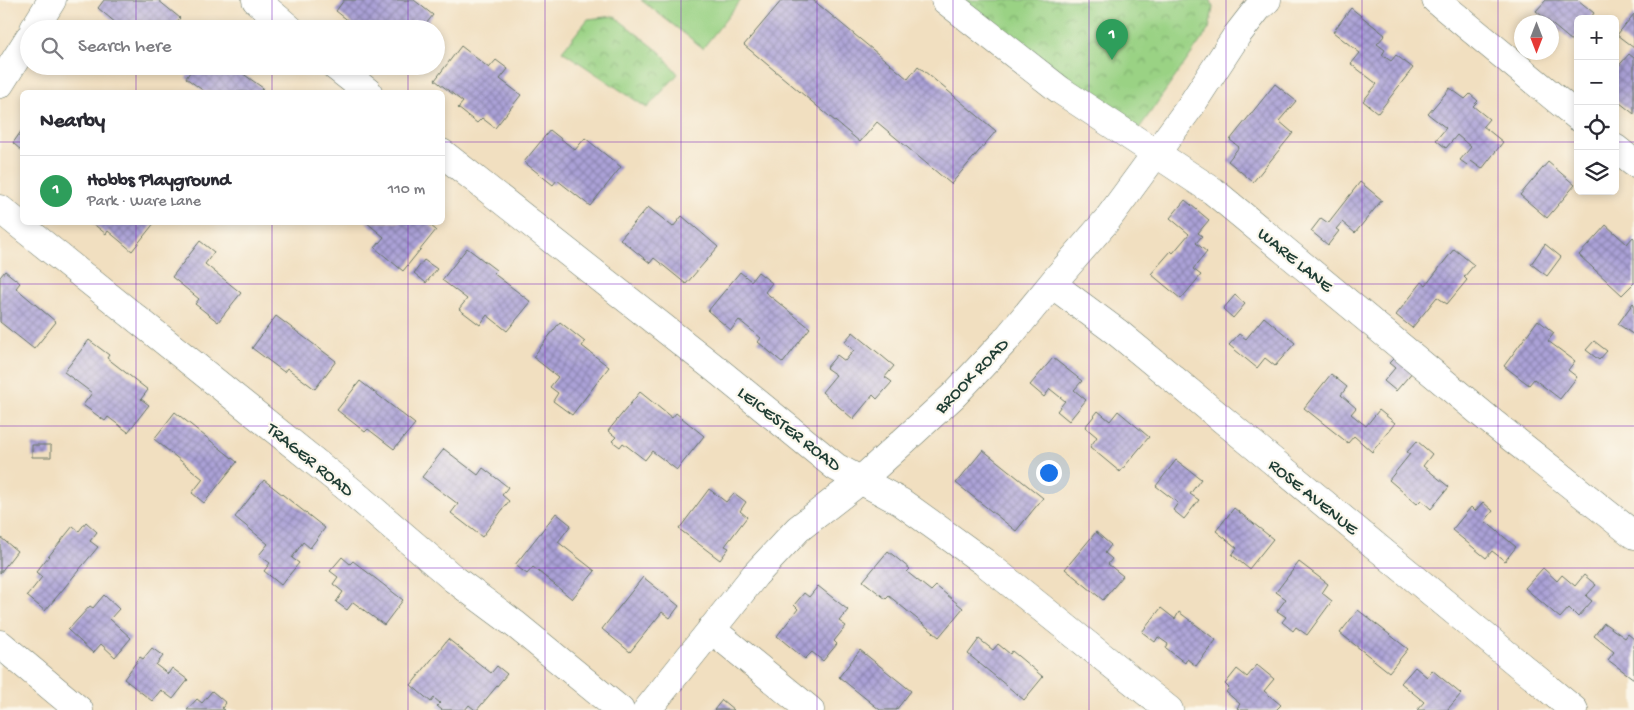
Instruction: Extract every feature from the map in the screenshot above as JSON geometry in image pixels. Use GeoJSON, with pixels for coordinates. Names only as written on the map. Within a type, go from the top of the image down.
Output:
{"type":"FeatureCollection","features":[{"type":"Feature","properties":{"kind":"street"},"geometry":{"type":"LineString","coordinates":[[40,20],[52,0]]}},
{"type":"Feature","properties":{"kind":"street"},"geometry":{"type":"LineString","coordinates":[[256,0],[279,20]]}},
{"type":"Feature","properties":{"kind":"street","name":"WARE LANE"},"geometry":{"type":"LineString","coordinates":[[945,0],[1060,90],[1213,191],[1494,423],[1634,534]]}},
{"type":"Feature","properties":{"kind":"street"},"geometry":{"type":"LineString","coordinates":[[1436,0],[1574,114]]}},
{"type":"Feature","properties":{"kind":"street","name":"BROOK ROAD"},"geometry":{"type":"LineString","coordinates":[[646,710],[755,575],[798,529],[861,480],[953,396],[1005,341],[1107,220],[1190,107],[1260,2]]}},
{"type":"Feature","properties":{"kind":"street"},"geometry":{"type":"LineString","coordinates":[[0,84],[20,52]]}},
{"type":"Feature","properties":{"kind":"street"},"geometry":{"type":"LineString","coordinates":[[346,75],[365,90]]}},
{"type":"Feature","properties":{"kind":"street"},"geometry":{"type":"LineString","coordinates":[[1618,150],[1634,163]]}},
{"type":"Feature","properties":{"kind":"street","name":"LEICESTER ROAD"},"geometry":{"type":"LineString","coordinates":[[445,155],[717,370],[836,467],[901,502],[984,562],[1169,710]]}},
{"type":"Feature","properties":{"kind":"street","name":"TRAGER ROAD"},"geometry":{"type":"LineString","coordinates":[[0,209],[350,490],[454,579],[516,625],[620,710]]}},
{"type":"Feature","properties":{"kind":"street","name":"ROSE AVENUE"},"geometry":{"type":"LineString","coordinates":[[1052,284],[1118,333],[1574,710]]}},
{"type":"Feature","properties":{"kind":"street"},"geometry":{"type":"LineString","coordinates":[[711,629],[810,710]]}},
{"type":"Feature","properties":{"kind":"street"},"geometry":{"type":"LineString","coordinates":[[0,644],[79,710]]}},
{"type":"Feature","properties":{"kind":"green space"},"geometry":{"type":"Polygon","coordinates":[[[641,0],[741,0],[703,48],[641,0]]]}},
{"type":"Feature","properties":{"kind":"green space"},"geometry":{"type":"Polygon","coordinates":[[[961,0],[1211,0],[1213,8],[1209,29],[1138,130],[961,0]]]}},
{"type":"Feature","properties":{"kind":"green space"},"geometry":{"type":"Polygon","coordinates":[[[614,16],[660,52],[678,74],[647,108],[562,51],[588,19],[614,16]]]}},
{"type":"Feature","properties":{"kind":"building"},"geometry":{"type":"Polygon","coordinates":[[[104,0],[158,0],[180,18],[178,20],[112,20],[98,8],[104,0]]]}},
{"type":"Feature","properties":{"kind":"building"},"geometry":{"type":"Polygon","coordinates":[[[344,0],[414,0],[433,15],[429,20],[348,20],[336,11],[344,0]]]}},
{"type":"Feature","properties":{"kind":"building"},"geometry":{"type":"Polygon","coordinates":[[[782,0],[813,0],[908,79],[918,66],[996,131],[951,184],[877,122],[860,142],[744,45],[782,0]]]}},
{"type":"Feature","properties":{"kind":"building"},"geometry":{"type":"Polygon","coordinates":[[[1546,0],[1578,0],[1594,13],[1593,15],[1574,15],[1574,39],[1572,41],[1559,30],[1559,15],[1541,15],[1536,11],[1546,0]]]}},
{"type":"Feature","properties":{"kind":"building"},"geometry":{"type":"Polygon","coordinates":[[[1351,8],[1385,35],[1377,44],[1385,50],[1382,55],[1391,61],[1396,55],[1413,68],[1378,113],[1363,101],[1377,84],[1351,64],[1360,53],[1333,32],[1351,8]]]}},
{"type":"Feature","properties":{"kind":"building"},"geometry":{"type":"Polygon","coordinates":[[[1634,14],[1634,48],[1619,37],[1619,33],[1634,14]]]}},
{"type":"Feature","properties":{"kind":"building"},"geometry":{"type":"Polygon","coordinates":[[[461,46],[489,68],[496,60],[508,69],[500,79],[521,95],[495,128],[482,118],[477,123],[458,108],[463,102],[435,80],[439,75],[445,75],[445,67],[461,46]]]}},
{"type":"Feature","properties":{"kind":"building"},"geometry":{"type":"Polygon","coordinates":[[[1629,54],[1634,58],[1634,114],[1619,102],[1619,65],[1629,54]]]}},
{"type":"Feature","properties":{"kind":"building"},"geometry":{"type":"Polygon","coordinates":[[[188,75],[245,75],[263,88],[261,90],[202,90],[186,78],[188,75]]]}},
{"type":"Feature","properties":{"kind":"building"},"geometry":{"type":"Polygon","coordinates":[[[1275,84],[1296,101],[1279,121],[1293,133],[1253,182],[1228,161],[1239,147],[1230,140],[1275,84]]]}},
{"type":"Feature","properties":{"kind":"building"},"geometry":{"type":"Polygon","coordinates":[[[1450,88],[1465,99],[1470,94],[1478,101],[1473,106],[1489,119],[1483,126],[1503,142],[1482,169],[1471,161],[1467,165],[1460,160],[1471,147],[1457,135],[1446,148],[1436,140],[1446,128],[1428,114],[1450,88]]]}},
{"type":"Feature","properties":{"kind":"building"},"geometry":{"type":"Polygon","coordinates":[[[550,130],[575,150],[585,138],[621,167],[590,206],[557,180],[553,185],[524,162],[550,130]]]}},
{"type":"Feature","properties":{"kind":"building"},"geometry":{"type":"Polygon","coordinates":[[[20,133],[20,149],[13,143],[20,133]]]}},
{"type":"Feature","properties":{"kind":"building"},"geometry":{"type":"Polygon","coordinates":[[[1548,162],[1574,184],[1547,218],[1520,195],[1548,162]]]}},
{"type":"Feature","properties":{"kind":"building"},"geometry":{"type":"Polygon","coordinates":[[[1360,182],[1382,200],[1355,233],[1342,222],[1336,229],[1339,231],[1328,245],[1311,231],[1321,218],[1328,223],[1360,182]]]}},
{"type":"Feature","properties":{"kind":"building"},"geometry":{"type":"Polygon","coordinates":[[[1185,200],[1209,220],[1198,233],[1202,236],[1196,243],[1207,252],[1193,269],[1201,275],[1181,299],[1151,274],[1189,234],[1170,218],[1185,200]]]}},
{"type":"Feature","properties":{"kind":"building"},"geometry":{"type":"Polygon","coordinates":[[[648,207],[673,227],[682,216],[718,247],[686,284],[654,258],[650,263],[620,239],[648,207]]]}},
{"type":"Feature","properties":{"kind":"building"},"geometry":{"type":"Polygon","coordinates":[[[95,225],[153,225],[132,251],[108,231],[106,234],[95,225]]]}},
{"type":"Feature","properties":{"kind":"building"},"geometry":{"type":"Polygon","coordinates":[[[370,225],[430,225],[436,230],[403,271],[375,248],[384,237],[370,225]]]}},
{"type":"Feature","properties":{"kind":"building"},"geometry":{"type":"Polygon","coordinates":[[[1606,225],[1627,244],[1634,238],[1634,283],[1622,295],[1579,255],[1606,225]]]}},
{"type":"Feature","properties":{"kind":"building"},"geometry":{"type":"Polygon","coordinates":[[[200,241],[214,252],[205,264],[241,293],[218,322],[195,304],[199,299],[172,277],[200,241]]]}},
{"type":"Feature","properties":{"kind":"building"},"geometry":{"type":"Polygon","coordinates":[[[1545,244],[1561,257],[1547,276],[1531,264],[1545,244]]]}},
{"type":"Feature","properties":{"kind":"building"},"geometry":{"type":"Polygon","coordinates":[[[467,248],[496,270],[493,273],[531,302],[507,331],[487,315],[480,325],[459,309],[467,299],[442,280],[467,248]]]}},
{"type":"Feature","properties":{"kind":"building"},"geometry":{"type":"Polygon","coordinates":[[[1454,249],[1474,265],[1464,277],[1467,280],[1447,304],[1437,297],[1412,328],[1396,315],[1422,282],[1426,285],[1454,249]]]}},
{"type":"Feature","properties":{"kind":"building"},"geometry":{"type":"Polygon","coordinates":[[[424,260],[437,269],[426,283],[414,273],[424,260]]]}},
{"type":"Feature","properties":{"kind":"building"},"geometry":{"type":"Polygon","coordinates":[[[5,271],[20,283],[16,288],[56,322],[34,349],[0,322],[0,277],[5,271]]]}},
{"type":"Feature","properties":{"kind":"building"},"geometry":{"type":"Polygon","coordinates":[[[740,272],[751,281],[758,272],[772,283],[765,292],[810,328],[783,363],[758,342],[761,338],[739,320],[731,330],[708,311],[740,272]]]}},
{"type":"Feature","properties":{"kind":"building"},"geometry":{"type":"Polygon","coordinates":[[[1235,295],[1245,304],[1233,318],[1223,309],[1235,295]]]}},
{"type":"Feature","properties":{"kind":"building"},"geometry":{"type":"Polygon","coordinates":[[[1634,304],[1634,335],[1618,324],[1634,304]]]}},
{"type":"Feature","properties":{"kind":"building"},"geometry":{"type":"Polygon","coordinates":[[[276,316],[336,361],[315,389],[287,368],[284,372],[252,348],[276,316]]]}},
{"type":"Feature","properties":{"kind":"building"},"geometry":{"type":"Polygon","coordinates":[[[1264,317],[1295,343],[1275,366],[1265,358],[1257,368],[1229,345],[1239,334],[1246,339],[1264,317]]]}},
{"type":"Feature","properties":{"kind":"building"},"geometry":{"type":"Polygon","coordinates":[[[1538,320],[1554,333],[1548,341],[1575,361],[1568,370],[1577,377],[1560,399],[1534,379],[1529,385],[1504,366],[1538,320]]]}},
{"type":"Feature","properties":{"kind":"building"},"geometry":{"type":"Polygon","coordinates":[[[560,322],[585,342],[582,346],[609,367],[572,415],[553,401],[558,393],[550,387],[558,377],[533,357],[560,322]]]}},
{"type":"Feature","properties":{"kind":"building"},"geometry":{"type":"Polygon","coordinates":[[[853,332],[894,366],[885,377],[892,382],[877,399],[873,395],[853,419],[822,392],[836,375],[826,368],[837,355],[845,361],[854,350],[844,342],[853,332]]]}},
{"type":"Feature","properties":{"kind":"building"},"geometry":{"type":"Polygon","coordinates":[[[89,340],[109,355],[107,358],[148,390],[141,399],[149,405],[128,432],[108,417],[105,421],[83,405],[92,393],[64,372],[89,340]]]}},
{"type":"Feature","properties":{"kind":"building"},"geometry":{"type":"Polygon","coordinates":[[[1594,341],[1607,351],[1599,360],[1586,350],[1594,341]]]}},
{"type":"Feature","properties":{"kind":"building"},"geometry":{"type":"Polygon","coordinates":[[[1397,355],[1414,370],[1396,391],[1384,381],[1395,368],[1389,363],[1397,355]]]}},
{"type":"Feature","properties":{"kind":"building"},"geometry":{"type":"Polygon","coordinates":[[[1053,358],[1082,381],[1074,390],[1086,400],[1069,421],[1057,411],[1065,401],[1050,389],[1044,397],[1030,385],[1053,358]]]}},
{"type":"Feature","properties":{"kind":"building"},"geometry":{"type":"Polygon","coordinates":[[[1331,374],[1347,387],[1341,395],[1356,408],[1351,414],[1366,426],[1379,410],[1395,423],[1372,452],[1354,436],[1348,443],[1304,408],[1331,374]]]}},
{"type":"Feature","properties":{"kind":"building"},"geometry":{"type":"Polygon","coordinates":[[[360,381],[415,424],[394,449],[368,429],[365,432],[337,410],[360,381]]]}},
{"type":"Feature","properties":{"kind":"building"},"geometry":{"type":"Polygon","coordinates":[[[640,392],[672,418],[676,413],[704,436],[677,470],[652,451],[645,460],[623,443],[620,447],[612,441],[616,437],[608,431],[640,392]]]}},
{"type":"Feature","properties":{"kind":"building"},"geometry":{"type":"Polygon","coordinates":[[[1098,411],[1110,421],[1118,411],[1149,437],[1120,472],[1090,447],[1097,437],[1085,427],[1098,411]]]}},
{"type":"Feature","properties":{"kind":"building"},"geometry":{"type":"Polygon","coordinates":[[[175,412],[237,462],[204,503],[192,493],[203,479],[154,439],[175,412]]]}},
{"type":"Feature","properties":{"kind":"building"},"geometry":{"type":"Polygon","coordinates":[[[1417,441],[1432,454],[1423,466],[1449,487],[1431,509],[1421,500],[1417,504],[1389,480],[1410,454],[1407,452],[1417,441]]]}},
{"type":"Feature","properties":{"kind":"building"},"geometry":{"type":"Polygon","coordinates":[[[32,445],[51,445],[51,457],[32,457],[32,445]]]}},
{"type":"Feature","properties":{"kind":"building"},"geometry":{"type":"Polygon","coordinates":[[[444,449],[478,475],[483,468],[508,487],[502,495],[509,501],[482,537],[451,513],[458,504],[422,477],[444,449]]]}},
{"type":"Feature","properties":{"kind":"building"},"geometry":{"type":"Polygon","coordinates":[[[983,450],[1043,498],[1016,531],[956,483],[983,450]]]}},
{"type":"Feature","properties":{"kind":"building"},"geometry":{"type":"Polygon","coordinates":[[[1176,460],[1201,479],[1190,494],[1199,500],[1184,519],[1173,510],[1178,503],[1156,486],[1176,460]]]}},
{"type":"Feature","properties":{"kind":"building"},"geometry":{"type":"Polygon","coordinates":[[[264,480],[325,528],[310,548],[303,542],[292,558],[299,563],[281,585],[264,571],[270,563],[259,555],[268,544],[235,517],[264,480]]]}},
{"type":"Feature","properties":{"kind":"building"},"geometry":{"type":"Polygon","coordinates":[[[709,489],[726,502],[734,493],[746,502],[740,511],[747,517],[725,546],[729,548],[720,560],[679,529],[709,489]]]}},
{"type":"Feature","properties":{"kind":"building"},"geometry":{"type":"Polygon","coordinates":[[[1483,502],[1493,511],[1485,521],[1516,547],[1505,561],[1492,551],[1486,558],[1452,530],[1471,507],[1475,511],[1483,502]]]}},
{"type":"Feature","properties":{"kind":"building"},"geometry":{"type":"Polygon","coordinates":[[[1234,508],[1273,539],[1249,569],[1232,555],[1237,548],[1216,531],[1234,508]]]}},
{"type":"Feature","properties":{"kind":"building"},"geometry":{"type":"Polygon","coordinates":[[[556,513],[571,525],[558,542],[595,571],[572,599],[533,567],[527,574],[515,565],[556,513]]]}},
{"type":"Feature","properties":{"kind":"building"},"geometry":{"type":"Polygon","coordinates":[[[86,522],[97,532],[90,541],[98,547],[45,611],[27,596],[42,577],[36,572],[73,526],[79,531],[86,522]]]}},
{"type":"Feature","properties":{"kind":"building"},"geometry":{"type":"Polygon","coordinates":[[[1096,532],[1111,545],[1105,553],[1112,559],[1108,564],[1123,576],[1103,600],[1065,569],[1096,532]]]}},
{"type":"Feature","properties":{"kind":"building"},"geometry":{"type":"Polygon","coordinates":[[[0,537],[17,551],[0,573],[0,537]]]}},
{"type":"Feature","properties":{"kind":"building"},"geometry":{"type":"Polygon","coordinates":[[[888,551],[910,569],[907,572],[931,591],[936,586],[963,608],[939,637],[889,596],[886,599],[863,581],[888,551]]]}},
{"type":"Feature","properties":{"kind":"building"},"geometry":{"type":"Polygon","coordinates":[[[342,557],[350,564],[353,561],[403,600],[384,625],[353,602],[347,610],[336,602],[343,592],[333,584],[338,577],[330,571],[342,557]]]}},
{"type":"Feature","properties":{"kind":"building"},"geometry":{"type":"Polygon","coordinates":[[[1299,562],[1328,584],[1322,593],[1332,601],[1307,635],[1296,627],[1293,631],[1282,622],[1286,617],[1277,611],[1286,599],[1276,592],[1299,562]]]}},
{"type":"Feature","properties":{"kind":"building"},"geometry":{"type":"Polygon","coordinates":[[[1543,568],[1557,581],[1562,575],[1575,586],[1584,575],[1596,585],[1586,596],[1592,601],[1578,617],[1569,608],[1560,618],[1525,588],[1543,568]]]}},
{"type":"Feature","properties":{"kind":"building"},"geometry":{"type":"Polygon","coordinates":[[[643,577],[679,606],[670,618],[662,612],[630,652],[602,629],[643,577]]]}},
{"type":"Feature","properties":{"kind":"building"},"geometry":{"type":"Polygon","coordinates":[[[818,586],[848,610],[839,621],[846,626],[834,641],[837,644],[823,661],[812,652],[805,659],[777,636],[798,609],[794,605],[804,593],[809,597],[818,586]]]}},
{"type":"Feature","properties":{"kind":"building"},"geometry":{"type":"Polygon","coordinates":[[[104,595],[119,609],[110,619],[131,638],[115,657],[101,644],[93,653],[68,630],[90,606],[93,608],[104,595]]]}},
{"type":"Feature","properties":{"kind":"building"},"geometry":{"type":"Polygon","coordinates":[[[1161,608],[1175,619],[1179,612],[1216,640],[1196,666],[1187,659],[1185,663],[1166,648],[1168,644],[1158,637],[1155,642],[1142,632],[1161,608]]]}},
{"type":"Feature","properties":{"kind":"building"},"geometry":{"type":"Polygon","coordinates":[[[1358,610],[1408,649],[1389,672],[1340,633],[1358,610]]]}},
{"type":"Feature","properties":{"kind":"building"},"geometry":{"type":"Polygon","coordinates":[[[1604,623],[1625,638],[1628,634],[1634,639],[1634,679],[1608,660],[1614,652],[1594,636],[1604,623]]]}},
{"type":"Feature","properties":{"kind":"building"},"geometry":{"type":"Polygon","coordinates":[[[448,639],[491,673],[497,666],[507,674],[477,710],[469,705],[465,710],[442,710],[437,706],[440,703],[434,698],[431,702],[411,685],[448,639]]]}},
{"type":"Feature","properties":{"kind":"building"},"geometry":{"type":"Polygon","coordinates":[[[979,639],[993,650],[998,644],[1010,654],[1012,651],[1043,677],[1024,700],[968,654],[979,639]]]}},
{"type":"Feature","properties":{"kind":"building"},"geometry":{"type":"Polygon","coordinates":[[[152,648],[163,656],[156,665],[168,674],[172,668],[188,680],[173,699],[161,690],[152,701],[124,679],[140,657],[143,659],[152,648]]]}},
{"type":"Feature","properties":{"kind":"building"},"geometry":{"type":"Polygon","coordinates":[[[860,650],[911,691],[896,710],[880,710],[839,677],[860,650]]]}},
{"type":"Feature","properties":{"kind":"building"},"geometry":{"type":"Polygon","coordinates":[[[1257,665],[1274,679],[1264,691],[1281,705],[1276,710],[1240,710],[1237,708],[1240,704],[1226,692],[1229,688],[1225,684],[1237,669],[1247,677],[1257,665]]]}},
{"type":"Feature","properties":{"kind":"building"},"geometry":{"type":"Polygon","coordinates":[[[1415,667],[1427,677],[1432,670],[1461,694],[1447,710],[1417,710],[1424,702],[1401,683],[1415,667]]]}},
{"type":"Feature","properties":{"kind":"building"},"geometry":{"type":"Polygon","coordinates":[[[212,691],[226,703],[222,708],[225,710],[187,710],[197,699],[202,703],[212,691]]]}},
{"type":"Feature","properties":{"kind":"building"},"geometry":{"type":"Polygon","coordinates":[[[722,700],[734,710],[714,710],[722,700]]]}},
{"type":"Feature","properties":{"kind":"place","name":"Hobbs Playground"},"geometry":{"type":"Point","coordinates":[1112,60]}}]}
